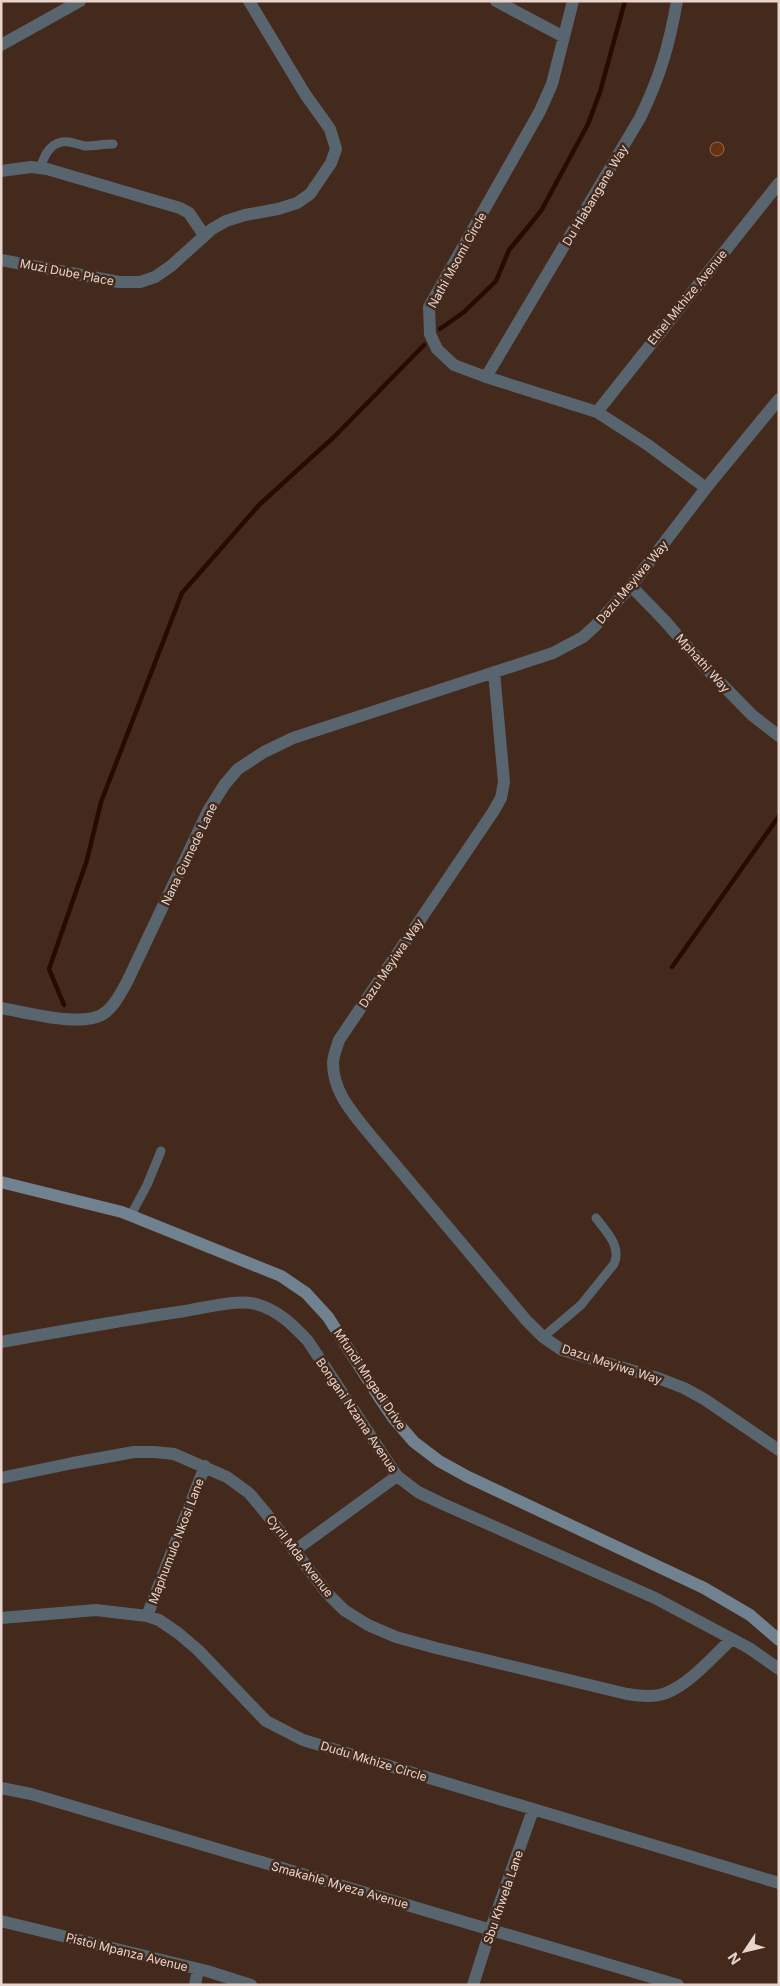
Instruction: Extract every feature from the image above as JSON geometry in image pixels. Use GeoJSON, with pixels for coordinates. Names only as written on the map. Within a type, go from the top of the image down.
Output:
{"type":"FeatureCollection","features":[{"type":"Feature","properties":{"kind":"street"},"geometry":{"type":"LineString","coordinates":[[1,45],[80,1]]}},
{"type":"Feature","properties":{"kind":"street","name":"Muzi Dube Place"},"geometry":{"type":"LineString","coordinates":[[1,260],[119,282],[140,282],[155,277],[204,235],[226,221],[297,203],[310,194],[332,163],[336,149],[330,129],[305,94],[249,1]]}},
{"type":"Feature","properties":{"kind":"street"},"geometry":{"type":"LineString","coordinates":[[496,1],[564,37]]}},
{"type":"Feature","properties":{"kind":"street","name":"Nathi Msomi Circle"},"geometry":{"type":"LineString","coordinates":[[573,1],[552,84],[540,112],[428,307],[430,334],[437,349],[454,365],[597,412],[648,445],[706,488]]}},
{"type":"Feature","properties":{"kind":"street","name":"Du Hlabangane Way"},"geometry":{"type":"LineString","coordinates":[[486,377],[640,118],[656,84],[669,45],[677,1]]}},
{"type":"Feature","properties":{"kind":"street"},"geometry":{"type":"LineString","coordinates":[[1,172],[14,169],[40,168],[180,208],[189,213],[204,235]]}},
{"type":"Feature","properties":{"kind":"street","name":"Ethel Mkhize Avenue"},"geometry":{"type":"LineString","coordinates":[[597,412],[779,183]]}},
{"type":"Feature","properties":{"kind":"street","name":"Dazu Meyiwa Way"},"geometry":{"type":"LineString","coordinates":[[779,399],[706,488],[631,586],[595,626],[570,645],[553,653],[494,672],[504,762],[504,782],[501,798],[339,1040],[333,1061],[336,1083],[346,1104],[519,1313],[543,1337],[562,1350],[658,1378],[684,1388],[704,1399],[779,1450]]}},
{"type":"Feature","properties":{"kind":"street","name":"Mphathi Way"},"geometry":{"type":"LineString","coordinates":[[631,586],[665,621],[703,665],[752,715],[779,736]]}},
{"type":"Feature","properties":{"kind":"street","name":"Nana Gumede Lane"},"geometry":{"type":"LineString","coordinates":[[1,1008],[78,1020],[94,1019],[107,1012],[118,998],[208,811],[225,784],[238,769],[264,752],[293,738],[494,672]]}},
{"type":"Feature","properties":{"kind":"street","name":"Mfundi Mngadi Drive"},"geometry":{"type":"LineString","coordinates":[[1,1182],[87,1202],[131,1215],[281,1276],[306,1293],[328,1317],[394,1419],[414,1442],[439,1461],[468,1477],[704,1588],[750,1615],[779,1640]]}},
{"type":"Feature","properties":{"kind":"street","name":"Bongani Nzama Avenue"},"geometry":{"type":"LineString","coordinates":[[1,1342],[104,1323],[232,1304],[255,1304],[273,1311],[291,1323],[308,1341],[397,1476],[418,1492],[655,1598],[766,1658],[779,1669]]}},
{"type":"Feature","properties":{"kind":"street","name":"Cyril Mda Avenue"},"geometry":{"type":"LineString","coordinates":[[1,1478],[134,1452],[174,1454],[227,1477],[249,1493],[327,1593],[344,1610],[368,1625],[396,1637],[436,1648],[627,1694],[648,1696],[665,1694],[681,1685],[732,1639]]}},
{"type":"Feature","properties":{"kind":"street","name":"Maphumulo Nkosi Lane"},"geometry":{"type":"LineString","coordinates":[[147,1616],[205,1466]]}},
{"type":"Feature","properties":{"kind":"street"},"geometry":{"type":"LineString","coordinates":[[294,1551],[397,1476]]}},
{"type":"Feature","properties":{"kind":"street","name":"Dudu Mkhize Circle"},"geometry":{"type":"LineString","coordinates":[[1,1618],[96,1610],[147,1616],[159,1620],[198,1650],[266,1721],[296,1736],[533,1810],[779,1882]]}},
{"type":"Feature","properties":{"kind":"street","name":"Smakahle Myeza Avenue"},"geometry":{"type":"LineString","coordinates":[[1,1788],[31,1794],[491,1928],[678,1985]]}},
{"type":"Feature","properties":{"kind":"street","name":"Sbu Khwela Lane"},"geometry":{"type":"LineString","coordinates":[[473,1985],[533,1810]]}},
{"type":"Feature","properties":{"kind":"street","name":"Pistol Mpanza Avenue"},"geometry":{"type":"LineString","coordinates":[[1,1921],[198,1969],[251,1985]]}},
{"type":"Feature","properties":{"kind":"street"},"geometry":{"type":"LineString","coordinates":[[196,1985],[198,1969]]}},
{"type":"Feature","properties":{"kind":"lane"},"geometry":{"type":"LineString","coordinates":[[40,168],[50,148],[58,143],[69,142],[85,146],[113,144]]}},
{"type":"Feature","properties":{"kind":"lane"},"geometry":{"type":"LineString","coordinates":[[131,1215],[161,1151]]}},
{"type":"Feature","properties":{"kind":"lane"},"geometry":{"type":"LineString","coordinates":[[543,1337],[581,1306],[617,1258],[614,1242],[596,1218]]}},
{"type":"Feature","properties":{"kind":"building"},"geometry":{"type":"Polygon","coordinates":[[[714,142],[720,142],[724,149],[720,156],[714,156],[710,152],[710,146],[714,142]]]}},
{"type":"Feature","properties":{"kind":"waterway"},"geometry":{"type":"LineString","coordinates":[[440,329],[464,312],[496,281],[509,250],[541,211],[588,124],[600,92],[625,1]]}},
{"type":"Feature","properties":{"kind":"waterway"},"geometry":{"type":"LineString","coordinates":[[64,1005],[49,969],[87,860],[101,802],[182,593],[259,505],[335,436],[424,345]]}},
{"type":"Feature","properties":{"kind":"waterway"},"geometry":{"type":"LineString","coordinates":[[672,967],[779,816]]}}]}
